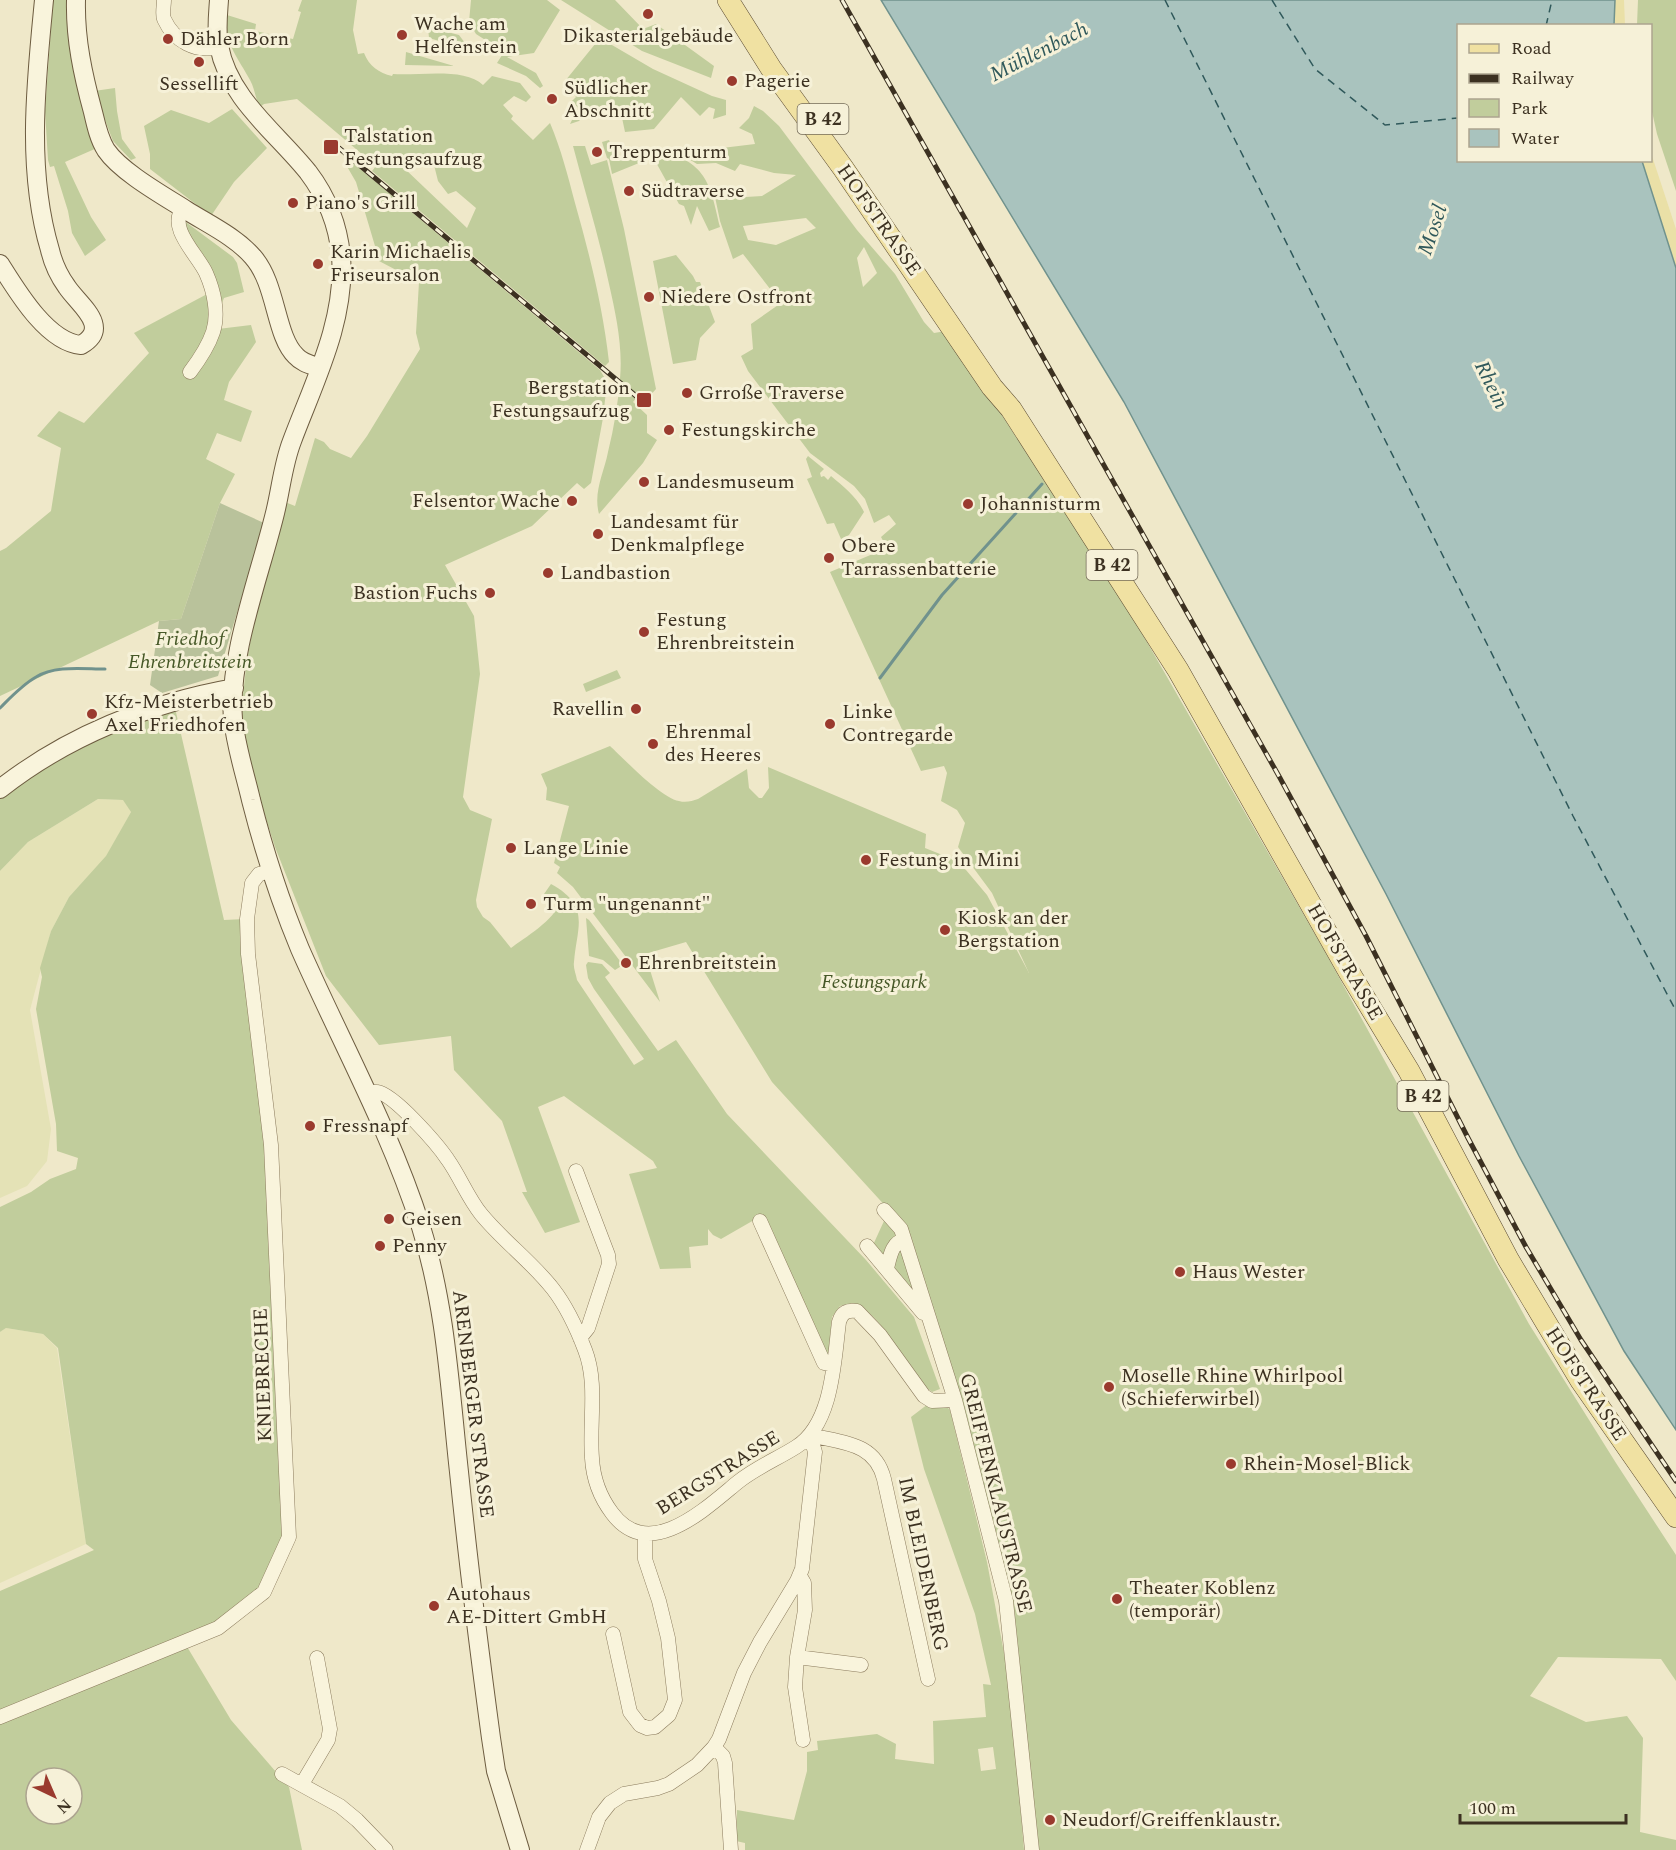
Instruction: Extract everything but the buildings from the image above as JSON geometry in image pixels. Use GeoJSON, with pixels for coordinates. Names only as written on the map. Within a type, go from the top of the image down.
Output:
{"type":"FeatureCollection","features":[{"type":"Feature","properties":{"kind":"main road"},"geometry":{"type":"LineString","coordinates":[[0,264],[33,311],[57,336],[72,344],[81,345],[92,335],[95,327],[93,319],[68,288],[55,266],[46,238],[39,192],[35,141],[37,75],[44,0]]}},
{"type":"Feature","properties":{"kind":"main road"},"geometry":{"type":"LineString","coordinates":[[76,0],[75,28],[82,70],[106,150],[123,167],[240,244],[255,258],[272,292],[287,342],[297,357],[322,362]]}},
{"type":"Feature","properties":{"kind":"main road","name":"ARENBERGER STRASSE"},"geometry":{"type":"LineString","coordinates":[[219,0],[217,30],[225,67],[252,111],[306,170],[323,194],[333,216],[340,243],[342,276],[338,305],[322,362],[288,454],[242,637],[234,688],[233,715],[237,743],[271,871],[289,921],[386,1131],[423,1234],[440,1302],[446,1338],[459,1472],[496,1771],[520,1850]]}},
{"type":"Feature","properties":{"kind":"main road","name":"HOFSTRASSE"},"geometry":{"type":"LineString","coordinates":[[728,0],[772,70],[843,168],[992,387],[1011,409]]}},
{"type":"Feature","properties":{"kind":"main road","name":"HOFSTRASSE"},"geometry":{"type":"LineString","coordinates":[[740,0],[984,350],[1011,409],[1178,670],[1349,972],[1409,1071],[1508,1259],[1587,1390],[1676,1517]]}},
{"type":"Feature","properties":{"kind":"main road"},"geometry":{"type":"LineString","coordinates":[[0,789],[43,759],[125,718],[169,703],[234,688]]}},
{"type":"Feature","properties":{"kind":"street"},"geometry":{"type":"LineString","coordinates":[[164,0],[163,18],[181,42],[206,51],[219,47]]}},
{"type":"Feature","properties":{"kind":"street"},"geometry":{"type":"LineString","coordinates":[[183,208],[178,219],[180,228],[207,274],[213,291],[216,312],[213,332],[204,352],[190,372]]}},
{"type":"Feature","properties":{"kind":"street","name":"KNIEBRECHE"},"geometry":{"type":"LineString","coordinates":[[0,1717],[218,1628],[264,1592],[289,1538],[271,1145],[248,954],[247,919],[249,889],[252,883],[259,874],[271,871]]}},
{"type":"Feature","properties":{"kind":"street","name":"BERGSTRASSE"},"geometry":{"type":"LineString","coordinates":[[368,1094],[378,1092],[394,1101],[436,1145],[453,1167],[482,1216],[557,1294],[580,1338],[592,1373],[592,1455],[598,1486],[608,1509],[627,1528],[645,1534],[662,1532],[681,1524],[749,1473],[797,1447],[810,1435],[824,1408],[830,1388],[841,1316],[850,1310],[857,1311],[880,1335],[924,1396],[932,1401],[955,1400]]}},
{"type":"Feature","properties":{"kind":"street"},"geometry":{"type":"LineString","coordinates":[[576,1171],[608,1255],[609,1264],[588,1328],[580,1338]]}},
{"type":"Feature","properties":{"kind":"street","name":"GREIFFENKLAUSTRASSE"},"geometry":{"type":"LineString","coordinates":[[884,1210],[898,1225],[904,1239],[955,1400],[1006,1601],[1032,1850]]}},
{"type":"Feature","properties":{"kind":"street"},"geometry":{"type":"LineString","coordinates":[[760,1221],[824,1363],[833,1365]]}},
{"type":"Feature","properties":{"kind":"street"},"geometry":{"type":"LineString","coordinates":[[887,1268],[895,1245],[904,1239]]}},
{"type":"Feature","properties":{"kind":"street","name":"GREIFFENKLAUSTRASSE"},"geometry":{"type":"LineString","coordinates":[[867,1246],[918,1305],[931,1325]]}},
{"type":"Feature","properties":{"kind":"street"},"geometry":{"type":"LineString","coordinates":[[587,1850],[599,1817],[610,1803],[624,1794],[669,1784],[697,1765],[719,1739],[744,1673],[800,1576],[804,1561],[815,1452],[810,1435]]}},
{"type":"Feature","properties":{"kind":"street","name":"IM BLEIDENBERG"},"geometry":{"type":"LineString","coordinates":[[810,1435],[862,1448],[878,1462],[884,1479],[928,1679]]}},
{"type":"Feature","properties":{"kind":"street"},"geometry":{"type":"LineString","coordinates":[[613,1634],[630,1712],[640,1725],[647,1728],[655,1727],[669,1715],[680,1679],[644,1553],[645,1534]]}},
{"type":"Feature","properties":{"kind":"street"},"geometry":{"type":"LineString","coordinates":[[800,1576],[804,1583],[805,1610],[797,1657],[796,1699],[803,1740]]}},
{"type":"Feature","properties":{"kind":"street"},"geometry":{"type":"LineString","coordinates":[[797,1657],[861,1665]]}},
{"type":"Feature","properties":{"kind":"street"},"geometry":{"type":"LineString","coordinates":[[302,1784],[328,1740],[330,1729],[317,1658]]}},
{"type":"Feature","properties":{"kind":"street"},"geometry":{"type":"LineString","coordinates":[[714,1747],[723,1756],[725,1764],[731,1850]]}},
{"type":"Feature","properties":{"kind":"street"},"geometry":{"type":"LineString","coordinates":[[282,1774],[349,1812],[386,1850]]}},
{"type":"Feature","properties":{"kind":"shaded area"},"geometry":{"type":"Polygon","coordinates":[[[98,799],[124,800],[131,812],[106,857],[69,897],[51,931],[30,1010],[51,1129],[47,1161],[27,1186],[0,1198],[0,871],[28,842],[98,799]]]}},
{"type":"Feature","properties":{"kind":"shaded area"},"geometry":{"type":"Polygon","coordinates":[[[6,1328],[43,1334],[57,1348],[86,1544],[0,1583],[0,1332],[6,1328]]]}},
{"type":"Feature","properties":{"kind":"green space"},"geometry":{"type":"Polygon","coordinates":[[[53,0],[66,0],[71,57],[97,148],[65,162],[91,217],[106,240],[85,256],[72,233],[68,211],[54,166],[50,167],[48,160],[45,111],[53,0]]]}},
{"type":"Feature","properties":{"kind":"green space"},"geometry":{"type":"Polygon","coordinates":[[[302,0],[357,0],[353,30],[358,54],[364,53],[372,65],[387,75],[453,74],[475,79],[483,85],[492,76],[520,83],[531,97],[526,102],[514,96],[503,105],[513,116],[511,119],[533,140],[550,123],[554,133],[567,173],[595,282],[609,362],[605,366],[372,171],[376,166],[297,99],[264,104],[260,107],[252,83],[236,57],[230,42],[227,15],[256,24],[255,31],[293,39],[301,12],[298,11],[302,0]],[[432,157],[404,168],[467,228],[476,208],[456,191],[448,194],[438,181],[432,157]]]}},
{"type":"Feature","properties":{"kind":"green space"},"geometry":{"type":"Polygon","coordinates":[[[471,0],[547,0],[560,10],[534,53],[507,57],[536,73],[543,86],[540,88],[526,76],[497,63],[504,52],[476,34],[469,22],[471,0]]]}},
{"type":"Feature","properties":{"kind":"green space"},"geometry":{"type":"Polygon","coordinates":[[[561,0],[615,0],[643,29],[656,24],[714,66],[711,78],[642,51],[561,0]]]}},
{"type":"Feature","properties":{"kind":"green space"},"geometry":{"type":"Polygon","coordinates":[[[1638,0],[1676,0],[1676,191],[1652,112],[1652,24],[1637,24],[1638,0]]]}},
{"type":"Feature","properties":{"kind":"green space"},"geometry":{"type":"Polygon","coordinates":[[[428,27],[459,35],[465,43],[463,48],[429,38],[428,27]]]}},
{"type":"Feature","properties":{"kind":"green space"},"geometry":{"type":"Polygon","coordinates":[[[600,38],[653,69],[726,100],[726,115],[713,119],[715,109],[709,107],[700,116],[681,97],[654,129],[625,132],[621,113],[611,104],[586,113],[579,121],[570,124],[578,108],[572,101],[576,97],[565,81],[600,38]]]}},
{"type":"Feature","properties":{"kind":"green space"},"geometry":{"type":"Polygon","coordinates":[[[406,52],[454,66],[405,65],[406,52]]]}},
{"type":"Feature","properties":{"kind":"green space"},"geometry":{"type":"Polygon","coordinates":[[[115,88],[122,139],[136,158],[131,160],[113,141],[94,91],[115,88]]]}},
{"type":"Feature","properties":{"kind":"green space","name":"Festungspark"},"geometry":{"type":"Polygon","coordinates":[[[754,106],[779,126],[857,230],[895,274],[924,322],[934,333],[946,331],[952,338],[1132,616],[1324,950],[1529,1324],[1676,1555],[1676,1681],[1661,1659],[1558,1657],[1530,1696],[1586,1722],[1627,1716],[1643,1738],[1640,1832],[1676,1840],[1676,1850],[1036,1850],[1009,1601],[933,1316],[873,1245],[889,1210],[772,1082],[686,942],[645,954],[660,1002],[573,887],[557,873],[560,867],[554,863],[569,806],[546,800],[547,788],[541,774],[610,746],[643,778],[663,793],[679,801],[687,802],[698,799],[747,769],[749,788],[759,798],[762,798],[769,788],[768,767],[926,834],[925,848],[950,858],[966,870],[987,895],[1029,973],[992,893],[958,847],[965,823],[957,810],[941,801],[947,773],[944,766],[921,771],[830,572],[887,548],[881,537],[896,524],[889,515],[874,523],[865,499],[854,486],[810,453],[748,371],[741,356],[753,349],[751,324],[781,303],[743,254],[733,259],[720,221],[714,192],[746,197],[762,196],[796,175],[774,173],[740,164],[735,171],[716,163],[697,164],[687,158],[722,148],[755,144],[752,134],[739,128],[749,118],[754,106]],[[806,218],[743,226],[748,240],[776,245],[816,228],[806,218]],[[864,247],[857,258],[863,287],[877,273],[864,247]]]}},
{"type":"Feature","properties":{"kind":"green space"},"geometry":{"type":"Polygon","coordinates":[[[232,109],[267,148],[234,182],[211,216],[150,169],[150,154],[144,126],[171,110],[209,123],[232,109]]]}},
{"type":"Feature","properties":{"kind":"green space"},"geometry":{"type":"Polygon","coordinates":[[[609,140],[614,154],[619,154],[622,158],[639,156],[639,163],[612,174],[602,142],[609,140]]]}},
{"type":"Feature","properties":{"kind":"green space"},"geometry":{"type":"Polygon","coordinates":[[[573,146],[585,146],[591,165],[607,160],[624,229],[656,389],[648,398],[641,392],[633,402],[647,415],[647,433],[657,440],[643,463],[599,514],[598,490],[616,416],[621,355],[605,266],[573,146]]]}},
{"type":"Feature","properties":{"kind":"green space"},"geometry":{"type":"Polygon","coordinates":[[[662,150],[689,162],[698,170],[709,188],[720,227],[709,231],[697,206],[691,225],[684,206],[679,204],[653,157],[662,150]]]}},
{"type":"Feature","properties":{"kind":"green space"},"geometry":{"type":"Polygon","coordinates":[[[346,157],[600,370],[607,382],[591,483],[584,489],[577,483],[532,526],[445,565],[474,616],[480,674],[463,797],[470,810],[492,819],[476,900],[477,907],[511,948],[539,928],[556,910],[558,904],[544,894],[551,884],[572,900],[579,918],[574,964],[577,980],[634,1065],[644,1059],[594,989],[588,978],[586,965],[588,962],[602,964],[610,973],[605,977],[658,1051],[676,1040],[727,1114],[866,1260],[914,1317],[940,1389],[932,1392],[922,1383],[874,1318],[863,1308],[852,1303],[840,1306],[832,1317],[828,1360],[761,1216],[721,1239],[708,1229],[708,1245],[689,1247],[691,1268],[660,1269],[629,1174],[657,1168],[653,1161],[564,1096],[538,1107],[580,1222],[545,1233],[522,1192],[527,1192],[502,1121],[454,1070],[451,1036],[379,1045],[326,976],[275,847],[243,747],[242,703],[254,621],[285,502],[295,506],[315,438],[324,442],[330,449],[351,458],[420,349],[416,333],[419,282],[360,251],[375,246],[356,182],[345,163],[346,157]]]}},
{"type":"Feature","properties":{"kind":"green space"},"geometry":{"type":"Polygon","coordinates":[[[183,220],[233,257],[237,263],[244,292],[224,298],[219,311],[183,220]]]}},
{"type":"Feature","properties":{"kind":"green space"},"geometry":{"type":"Polygon","coordinates":[[[676,255],[696,282],[700,282],[715,322],[700,338],[696,360],[673,364],[653,261],[676,255]]]}},
{"type":"Feature","properties":{"kind":"green space"},"geometry":{"type":"Polygon","coordinates":[[[209,293],[218,329],[251,325],[256,342],[229,382],[224,400],[252,411],[241,442],[217,433],[206,459],[235,474],[220,503],[181,619],[159,621],[0,696],[0,551],[51,511],[61,448],[37,436],[59,411],[84,423],[149,353],[134,333],[209,293]]]}},
{"type":"Feature","properties":{"kind":"green space"},"geometry":{"type":"Polygon","coordinates":[[[808,456],[824,469],[820,473],[821,477],[824,476],[828,480],[831,476],[854,497],[864,512],[849,535],[841,539],[834,523],[827,524],[807,479],[812,477],[806,459],[808,456]]]}},
{"type":"Feature","properties":{"kind":"green space","name":"Friedhof Ehrenbreitstein"},"geometry":{"type":"Polygon","coordinates":[[[220,503],[264,523],[218,676],[162,693],[150,685],[159,621],[181,619],[220,503]]]}},
{"type":"Feature","properties":{"kind":"green space"},"geometry":{"type":"Polygon","coordinates":[[[617,670],[621,678],[586,692],[583,684],[617,670]]]}},
{"type":"Feature","properties":{"kind":"green space"},"geometry":{"type":"Polygon","coordinates":[[[175,708],[224,920],[245,919],[266,1148],[284,1536],[259,1589],[186,1645],[231,1720],[289,1787],[302,1850],[0,1850],[0,1591],[94,1550],[86,1544],[58,1348],[43,1334],[6,1328],[0,1332],[0,1207],[31,1192],[50,1179],[76,1169],[78,1158],[57,1151],[56,1124],[36,1009],[42,977],[40,968],[51,931],[69,897],[106,856],[131,812],[123,800],[98,799],[28,842],[0,871],[0,795],[12,785],[111,730],[175,708]]]}},
{"type":"Feature","properties":{"kind":"green space"},"geometry":{"type":"Polygon","coordinates":[[[586,918],[623,965],[615,970],[603,960],[589,956],[586,918]]]}},
{"type":"Feature","properties":{"kind":"green space"},"geometry":{"type":"Polygon","coordinates":[[[928,1404],[946,1406],[950,1410],[987,1562],[1010,1685],[1024,1850],[745,1850],[745,1843],[736,1841],[737,1810],[794,1820],[807,1771],[807,1752],[818,1750],[817,1741],[877,1734],[896,1744],[895,1759],[934,1764],[933,1721],[986,1717],[983,1684],[991,1685],[975,1614],[924,1469],[911,1417],[928,1404]],[[993,1747],[978,1749],[981,1771],[996,1769],[993,1747]]]}},
{"type":"Feature","properties":{"kind":"sand"},"geometry":{"type":"Polygon","coordinates":[[[1615,0],[1624,0],[1625,24],[1614,24],[1615,0]]]}},
{"type":"Feature","properties":{"kind":"sand"},"geometry":{"type":"Polygon","coordinates":[[[1652,156],[1676,229],[1676,268],[1642,162],[1652,162],[1652,156]]]}},
{"type":"Feature","properties":{"kind":"water"},"geometry":{"type":"Polygon","coordinates":[[[881,0],[1615,0],[1614,24],[1457,24],[1457,162],[1642,162],[1676,268],[1676,1430],[1624,1351],[1519,1156],[1386,894],[1124,402],[881,0]]]}},
{"type":"Feature","properties":{"kind":"waterway"},"geometry":{"type":"LineString","coordinates":[[880,678],[942,595],[1042,484]]}},
{"type":"Feature","properties":{"kind":"waterway","name":"Mühlenbach"},"geometry":{"type":"LineString","coordinates":[[0,708],[17,691],[44,673],[69,668],[105,669]]}},
{"type":"Feature","properties":{"kind":"ferry route"},"geometry":{"type":"LineString","coordinates":[[1165,0],[1573,816],[1676,1011]]}},
{"type":"Feature","properties":{"kind":"ferry route"},"geometry":{"type":"LineString","coordinates":[[1272,0],[1315,69],[1385,125],[1457,118]]}},
{"type":"Feature","properties":{"kind":"ferry route"},"geometry":{"type":"LineString","coordinates":[[1546,24],[1552,0]]}},
{"type":"Feature","properties":{"kind":"railway"},"geometry":{"type":"LineString","coordinates":[[842,0],[1280,778],[1366,936],[1526,1247],[1581,1340],[1676,1481]]}},
{"type":"Feature","properties":{"kind":"railway"},"geometry":{"type":"LineString","coordinates":[[339,148],[642,401]]}},
{"type":"Feature","properties":{"kind":"place","name":"Dikasterialgebäude"},"geometry":{"type":"Point","coordinates":[648,14]}},
{"type":"Feature","properties":{"kind":"place","name":"Wache am Helfenstein"},"geometry":{"type":"Point","coordinates":[402,35]}},
{"type":"Feature","properties":{"kind":"place","name":"Dähler Born"},"geometry":{"type":"Point","coordinates":[168,39]}},
{"type":"Feature","properties":{"kind":"place","name":"Sessellift"},"geometry":{"type":"Point","coordinates":[199,62]}},
{"type":"Feature","properties":{"kind":"place","name":"Pagerie"},"geometry":{"type":"Point","coordinates":[732,81]}},
{"type":"Feature","properties":{"kind":"place","name":"Südlicher Abschnitt"},"geometry":{"type":"Point","coordinates":[552,99]}},
{"type":"Feature","properties":{"kind":"place","name":"Talstation Festungsaufzug"},"geometry":{"type":"Point","coordinates":[331,147]}},
{"type":"Feature","properties":{"kind":"place","name":"Treppenturm"},"geometry":{"type":"Point","coordinates":[597,152]}},
{"type":"Feature","properties":{"kind":"place","name":"Südtraverse"},"geometry":{"type":"Point","coordinates":[629,191]}},
{"type":"Feature","properties":{"kind":"place","name":"Piano's Grill"},"geometry":{"type":"Point","coordinates":[293,203]}},
{"type":"Feature","properties":{"kind":"place","name":"Karin Michaelis Friseursalon"},"geometry":{"type":"Point","coordinates":[318,264]}},
{"type":"Feature","properties":{"kind":"place","name":"Niedere Ostfront"},"geometry":{"type":"Point","coordinates":[649,297]}},
{"type":"Feature","properties":{"kind":"place","name":"Grroße Traverse"},"geometry":{"type":"Point","coordinates":[687,393]}},
{"type":"Feature","properties":{"kind":"place","name":"Bergstation Festungsaufzug"},"geometry":{"type":"Point","coordinates":[644,400]}},
{"type":"Feature","properties":{"kind":"place","name":"Festungskirche"},"geometry":{"type":"Point","coordinates":[669,430]}},
{"type":"Feature","properties":{"kind":"place","name":"Landesmuseum"},"geometry":{"type":"Point","coordinates":[644,482]}},
{"type":"Feature","properties":{"kind":"place","name":"Felsentor Wache"},"geometry":{"type":"Point","coordinates":[572,501]}},
{"type":"Feature","properties":{"kind":"place","name":"Johannisturm"},"geometry":{"type":"Point","coordinates":[968,504]}},
{"type":"Feature","properties":{"kind":"place","name":"Landesamt für Denkmalpflege"},"geometry":{"type":"Point","coordinates":[598,534]}},
{"type":"Feature","properties":{"kind":"place","name":"Obere Tarrassenbatterie"},"geometry":{"type":"Point","coordinates":[829,558]}},
{"type":"Feature","properties":{"kind":"place","name":"Landbastion"},"geometry":{"type":"Point","coordinates":[548,573]}},
{"type":"Feature","properties":{"kind":"place","name":"Bastion Fuchs"},"geometry":{"type":"Point","coordinates":[490,593]}},
{"type":"Feature","properties":{"kind":"place","name":"Festung Ehrenbreitstein"},"geometry":{"type":"Point","coordinates":[644,632]}},
{"type":"Feature","properties":{"kind":"place","name":"Ravellin"},"geometry":{"type":"Point","coordinates":[636,709]}},
{"type":"Feature","properties":{"kind":"place","name":"Kfz-Meisterbetrieb Axel Friedhofen"},"geometry":{"type":"Point","coordinates":[92,714]}},
{"type":"Feature","properties":{"kind":"place","name":"Linke Contregarde"},"geometry":{"type":"Point","coordinates":[830,724]}},
{"type":"Feature","properties":{"kind":"place","name":"Ehrenmal des Heeres"},"geometry":{"type":"Point","coordinates":[653,744]}},
{"type":"Feature","properties":{"kind":"place","name":"Lange Linie"},"geometry":{"type":"Point","coordinates":[511,848]}},
{"type":"Feature","properties":{"kind":"place","name":"Festung in Mini"},"geometry":{"type":"Point","coordinates":[866,860]}},
{"type":"Feature","properties":{"kind":"place","name":"Turm \"ungenannt\""},"geometry":{"type":"Point","coordinates":[531,904]}},
{"type":"Feature","properties":{"kind":"place","name":"Kiosk an der Bergstation"},"geometry":{"type":"Point","coordinates":[945,930]}},
{"type":"Feature","properties":{"kind":"place","name":"Ehrenbreitstein"},"geometry":{"type":"Point","coordinates":[626,963]}},
{"type":"Feature","properties":{"kind":"place","name":"Fressnapf"},"geometry":{"type":"Point","coordinates":[310,1126]}},
{"type":"Feature","properties":{"kind":"place","name":"Geisen"},"geometry":{"type":"Point","coordinates":[389,1219]}},
{"type":"Feature","properties":{"kind":"place","name":"Penny"},"geometry":{"type":"Point","coordinates":[380,1246]}},
{"type":"Feature","properties":{"kind":"place","name":"Haus Wester"},"geometry":{"type":"Point","coordinates":[1180,1272]}},
{"type":"Feature","properties":{"kind":"place","name":"Moselle Rhine Whirlpool (Schieferwirbel)"},"geometry":{"type":"Point","coordinates":[1109,1387]}},
{"type":"Feature","properties":{"kind":"place","name":"Rhein-Mosel-Blick"},"geometry":{"type":"Point","coordinates":[1231,1464]}},
{"type":"Feature","properties":{"kind":"place","name":"Theater Koblenz (temporär)"},"geometry":{"type":"Point","coordinates":[1117,1599]}},
{"type":"Feature","properties":{"kind":"place","name":"Autohaus AE-Dittert GmbH"},"geometry":{"type":"Point","coordinates":[434,1606]}},
{"type":"Feature","properties":{"kind":"place","name":"Neudorf/Greiffenklaustr."},"geometry":{"type":"Point","coordinates":[1050,1820]}},
{"type":"Feature","properties":{"kind":"water label","name":"Mosel"},"geometry":{"type":"Point","coordinates":[1433,230]}},
{"type":"Feature","properties":{"kind":"water label","name":"Rhein"},"geometry":{"type":"Point","coordinates":[1491,385]}}]}
